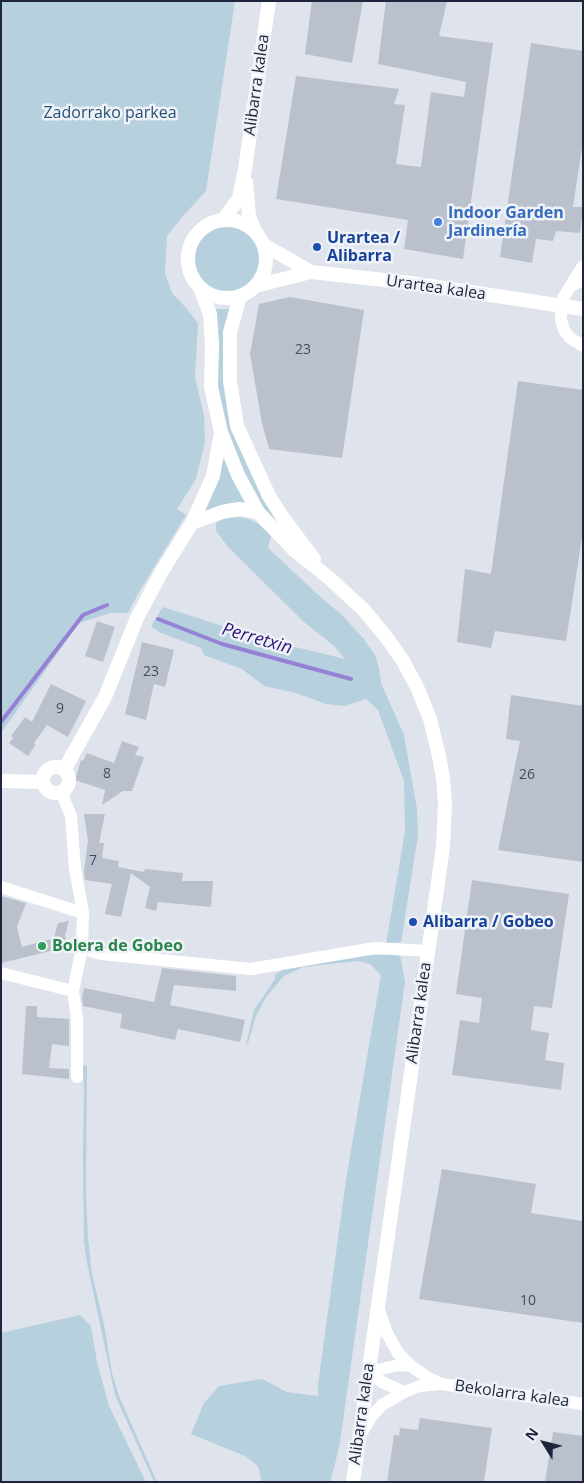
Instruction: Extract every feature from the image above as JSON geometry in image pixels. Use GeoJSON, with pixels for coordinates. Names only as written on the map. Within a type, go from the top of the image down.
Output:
{"type":"FeatureCollection","features":[{"type":"Feature","properties":{"kind":"street","name":"Alibarra kalea"},"geometry":{"type":"LineString","coordinates":[[223,220],[239,198],[245,169],[269,1]]}},
{"type":"Feature","properties":{"kind":"street","name":"Alibarra kalea"},"geometry":{"type":"LineString","coordinates":[[245,169],[249,216],[255,231]]}},
{"type":"Feature","properties":{"kind":"street"},"geometry":{"type":"LineString","coordinates":[[223,220],[246,224],[255,231],[264,245],[266,260],[263,274],[255,286],[240,296],[226,298],[212,295],[200,288],[193,279],[189,269],[190,246],[195,236],[213,222],[223,220]]}},
{"type":"Feature","properties":{"kind":"street","name":"Urartea kalea"},"geometry":{"type":"LineString","coordinates":[[264,245],[311,272]]}},
{"type":"Feature","properties":{"kind":"street"},"geometry":{"type":"LineString","coordinates":[[583,266],[563,298],[561,305],[561,320],[564,330],[570,338],[583,346]]}},
{"type":"Feature","properties":{"kind":"street","name":"Urartea kalea"},"geometry":{"type":"LineString","coordinates":[[255,286],[311,272],[583,308]]}},
{"type":"Feature","properties":{"kind":"street"},"geometry":{"type":"LineString","coordinates":[[570,287],[583,279]]}},
{"type":"Feature","properties":{"kind":"street","name":"Alibarra kalea"},"geometry":{"type":"LineString","coordinates":[[200,288],[210,314],[212,345],[211,387],[222,432],[238,475],[258,512],[294,550],[328,577],[364,610],[403,661],[417,687],[430,719],[439,756],[445,802],[443,847],[352,1482]]}},
{"type":"Feature","properties":{"kind":"street","name":"Alibarra kalea"},"geometry":{"type":"LineString","coordinates":[[240,296],[230,332],[230,382],[238,426],[269,496],[283,518],[328,577]]}},
{"type":"Feature","properties":{"kind":"street"},"geometry":{"type":"LineString","coordinates":[[64,770],[106,697],[137,618],[162,571],[192,523],[213,476],[222,432]]}},
{"type":"Feature","properties":{"kind":"street"},"geometry":{"type":"LineString","coordinates":[[192,523],[233,510],[240,509],[258,512]]}},
{"type":"Feature","properties":{"kind":"street"},"geometry":{"type":"LineString","coordinates":[[57,767],[64,770],[69,777],[68,786],[56,794],[45,788],[42,782],[44,774],[49,768],[57,767]]}},
{"type":"Feature","properties":{"kind":"street"},"geometry":{"type":"LineString","coordinates":[[1,781],[42,782]]}},
{"type":"Feature","properties":{"kind":"street"},"geometry":{"type":"LineString","coordinates":[[61,792],[70,816],[75,868],[83,913],[82,948],[73,991],[77,1019],[77,1078]]}},
{"type":"Feature","properties":{"kind":"street"},"geometry":{"type":"LineString","coordinates":[[1,887],[83,913]]}},
{"type":"Feature","properties":{"kind":"street"},"geometry":{"type":"LineString","coordinates":[[82,948],[101,954],[251,969],[375,948],[428,951]]}},
{"type":"Feature","properties":{"kind":"street"},"geometry":{"type":"LineString","coordinates":[[1,973],[73,991]]}},
{"type":"Feature","properties":{"kind":"street","name":"Bekolarra kalea"},"geometry":{"type":"LineString","coordinates":[[378,1307],[387,1333],[398,1353],[427,1378],[441,1384]]}},
{"type":"Feature","properties":{"kind":"street"},"geometry":{"type":"LineString","coordinates":[[368,1372],[399,1365],[411,1366]]}},
{"type":"Feature","properties":{"kind":"street"},"geometry":{"type":"LineString","coordinates":[[368,1372],[382,1382],[404,1392]]}},
{"type":"Feature","properties":{"kind":"street","name":"Bekolarra kalea"},"geometry":{"type":"LineString","coordinates":[[359,1438],[371,1417],[382,1405],[404,1392],[420,1386],[441,1384],[583,1404]]}},
{"type":"Feature","properties":{"kind":"green space","name":"Zadorrako parkea"},"geometry":{"type":"Polygon","coordinates":[[[3,1],[235,1],[206,191],[167,236],[165,273],[172,293],[198,323],[195,377],[204,416],[205,442],[196,479],[177,509],[186,515],[128,613],[111,613],[79,623],[1,733],[1,5],[3,1]]]}},
{"type":"Feature","properties":{"kind":"green space"},"geometry":{"type":"Polygon","coordinates":[[[227,226],[240,229],[250,236],[257,246],[260,259],[257,272],[250,282],[240,289],[227,292],[214,289],[204,282],[197,272],[194,259],[197,246],[204,236],[214,229],[227,226]]]}},
{"type":"Feature","properties":{"kind":"green space"},"geometry":{"type":"Polygon","coordinates":[[[212,309],[231,309],[227,386],[285,527],[280,529],[267,515],[239,467],[227,435],[218,394],[212,309]]]}},
{"type":"Feature","properties":{"kind":"green space"},"geometry":{"type":"Polygon","coordinates":[[[223,452],[247,504],[203,514],[223,452]]]}},
{"type":"Feature","properties":{"kind":"green space"},"geometry":{"type":"Polygon","coordinates":[[[238,517],[257,523],[271,536],[268,548],[342,615],[363,638],[375,655],[381,683],[404,735],[417,809],[418,836],[401,942],[386,944],[405,831],[404,781],[378,710],[366,699],[345,706],[326,704],[296,693],[264,686],[242,669],[204,655],[201,648],[161,633],[152,627],[163,607],[226,627],[243,637],[283,644],[345,659],[334,646],[303,621],[228,547],[216,531],[216,523],[224,518],[238,517]]]}},
{"type":"Feature","properties":{"kind":"green space"},"geometry":{"type":"Polygon","coordinates":[[[400,955],[405,982],[340,1442],[335,1464],[330,1482],[262,1482],[258,1466],[245,1456],[191,1434],[204,1403],[219,1386],[262,1379],[287,1392],[318,1396],[346,1180],[381,975],[370,964],[358,961],[303,967],[284,976],[266,997],[256,1016],[246,1045],[254,1010],[275,979],[275,975],[286,968],[345,957],[400,955]]]}},
{"type":"Feature","properties":{"kind":"green space"},"geometry":{"type":"Polygon","coordinates":[[[87,1065],[86,1195],[92,1274],[104,1324],[112,1373],[119,1396],[157,1482],[154,1482],[115,1395],[87,1263],[84,1242],[83,1066],[87,1065]]]}},
{"type":"Feature","properties":{"kind":"green space"},"geometry":{"type":"Polygon","coordinates":[[[80,1315],[91,1326],[97,1362],[109,1406],[146,1482],[1,1482],[1,1333],[80,1315]]]}},
{"type":"Feature","properties":{"kind":"building"},"geometry":{"type":"Polygon","coordinates":[[[312,1],[363,1],[352,63],[305,54],[312,1]]]}},
{"type":"Feature","properties":{"kind":"building"},"geometry":{"type":"Polygon","coordinates":[[[386,1],[447,1],[439,36],[493,43],[463,259],[404,249],[408,220],[276,199],[296,76],[399,89],[394,104],[405,105],[396,164],[421,167],[431,92],[464,97],[466,82],[378,64],[386,1]]]}},
{"type":"Feature","properties":{"kind":"building"},"geometry":{"type":"Polygon","coordinates":[[[531,43],[583,51],[583,141],[573,207],[583,207],[580,233],[556,231],[553,241],[536,239],[532,263],[500,257],[531,43]]]}},
{"type":"Feature","properties":{"kind":"building"},"geometry":{"type":"Polygon","coordinates":[[[290,297],[364,310],[342,458],[269,449],[262,423],[250,354],[259,304],[290,297]]]}},
{"type":"Feature","properties":{"kind":"building"},"geometry":{"type":"Polygon","coordinates":[[[518,381],[583,390],[583,531],[566,641],[495,631],[491,648],[457,642],[465,569],[491,574],[518,381]]]}},
{"type":"Feature","properties":{"kind":"building"},"geometry":{"type":"Polygon","coordinates":[[[97,621],[115,627],[103,662],[85,656],[97,621]]]}},
{"type":"Feature","properties":{"kind":"building"},"geometry":{"type":"Polygon","coordinates":[[[142,642],[174,650],[165,687],[154,684],[146,720],[125,714],[142,642]]]}},
{"type":"Feature","properties":{"kind":"building"},"geometry":{"type":"Polygon","coordinates":[[[51,684],[86,701],[68,737],[47,725],[34,743],[36,744],[28,756],[9,743],[13,738],[11,736],[25,717],[32,722],[51,684]]]}},
{"type":"Feature","properties":{"kind":"building"},"geometry":{"type":"Polygon","coordinates":[[[511,695],[583,706],[583,862],[498,850],[520,741],[506,739],[511,695]]]}},
{"type":"Feature","properties":{"kind":"building"},"geometry":{"type":"Polygon","coordinates":[[[122,741],[139,747],[135,755],[144,757],[132,791],[123,791],[102,805],[105,790],[75,780],[81,760],[83,761],[87,753],[114,763],[122,741]]]}},
{"type":"Feature","properties":{"kind":"building"},"geometry":{"type":"Polygon","coordinates":[[[84,814],[105,814],[99,843],[104,843],[102,858],[119,861],[118,867],[144,872],[145,869],[183,873],[182,881],[213,881],[211,907],[158,902],[156,911],[145,908],[150,887],[131,873],[121,917],[105,914],[112,884],[85,880],[84,871],[88,841],[84,814]]]}},
{"type":"Feature","properties":{"kind":"building"},"geometry":{"type":"Polygon","coordinates":[[[472,880],[569,894],[552,1008],[534,1006],[531,1030],[549,1033],[545,1060],[564,1063],[561,1090],[452,1075],[460,1020],[479,1023],[482,998],[456,994],[472,880]]]}},
{"type":"Feature","properties":{"kind":"building"},"geometry":{"type":"Polygon","coordinates":[[[1,896],[26,903],[17,927],[22,947],[54,938],[58,923],[69,921],[65,935],[67,947],[1,963],[1,896]]]}},
{"type":"Feature","properties":{"kind":"building"},"geometry":{"type":"Polygon","coordinates":[[[162,968],[236,976],[236,991],[174,985],[170,1005],[245,1020],[240,1042],[178,1029],[175,1040],[120,1028],[122,1014],[83,1006],[84,988],[154,1002],[162,968]]]}},
{"type":"Feature","properties":{"kind":"building"},"geometry":{"type":"Polygon","coordinates":[[[26,1006],[37,1006],[37,1017],[69,1019],[69,1046],[52,1044],[49,1068],[69,1069],[69,1079],[22,1074],[26,1006]]]}},
{"type":"Feature","properties":{"kind":"building"},"geometry":{"type":"Polygon","coordinates":[[[442,1169],[536,1184],[531,1213],[583,1221],[583,1323],[419,1299],[442,1169]]]}},
{"type":"Feature","properties":{"kind":"building"},"geometry":{"type":"Polygon","coordinates":[[[420,1418],[492,1428],[484,1482],[387,1482],[394,1435],[399,1436],[400,1428],[418,1430],[420,1418]]]}},
{"type":"Feature","properties":{"kind":"building"},"geometry":{"type":"Polygon","coordinates":[[[553,1432],[583,1436],[583,1482],[545,1482],[553,1432]]]}},
{"type":"Feature","properties":{"kind":"waterway","name":"Perretxin"},"geometry":{"type":"LineString","coordinates":[[1,722],[83,615],[107,605]]}},
{"type":"Feature","properties":{"kind":"waterway","name":"Perretxin"},"geometry":{"type":"LineString","coordinates":[[158,619],[222,644],[351,679]]}},
{"type":"Feature","properties":{"kind":"place","name":"Indoor Garden Jardinería"},"geometry":{"type":"Point","coordinates":[438,222]}},
{"type":"Feature","properties":{"kind":"place","name":"Urartea / Alibarra"},"geometry":{"type":"Point","coordinates":[317,247]}},
{"type":"Feature","properties":{"kind":"place","name":"Alibarra / Gobeo"},"geometry":{"type":"Point","coordinates":[413,922]}},
{"type":"Feature","properties":{"kind":"place","name":"Bolera de Gobeo"},"geometry":{"type":"Point","coordinates":[42,946]}}]}
